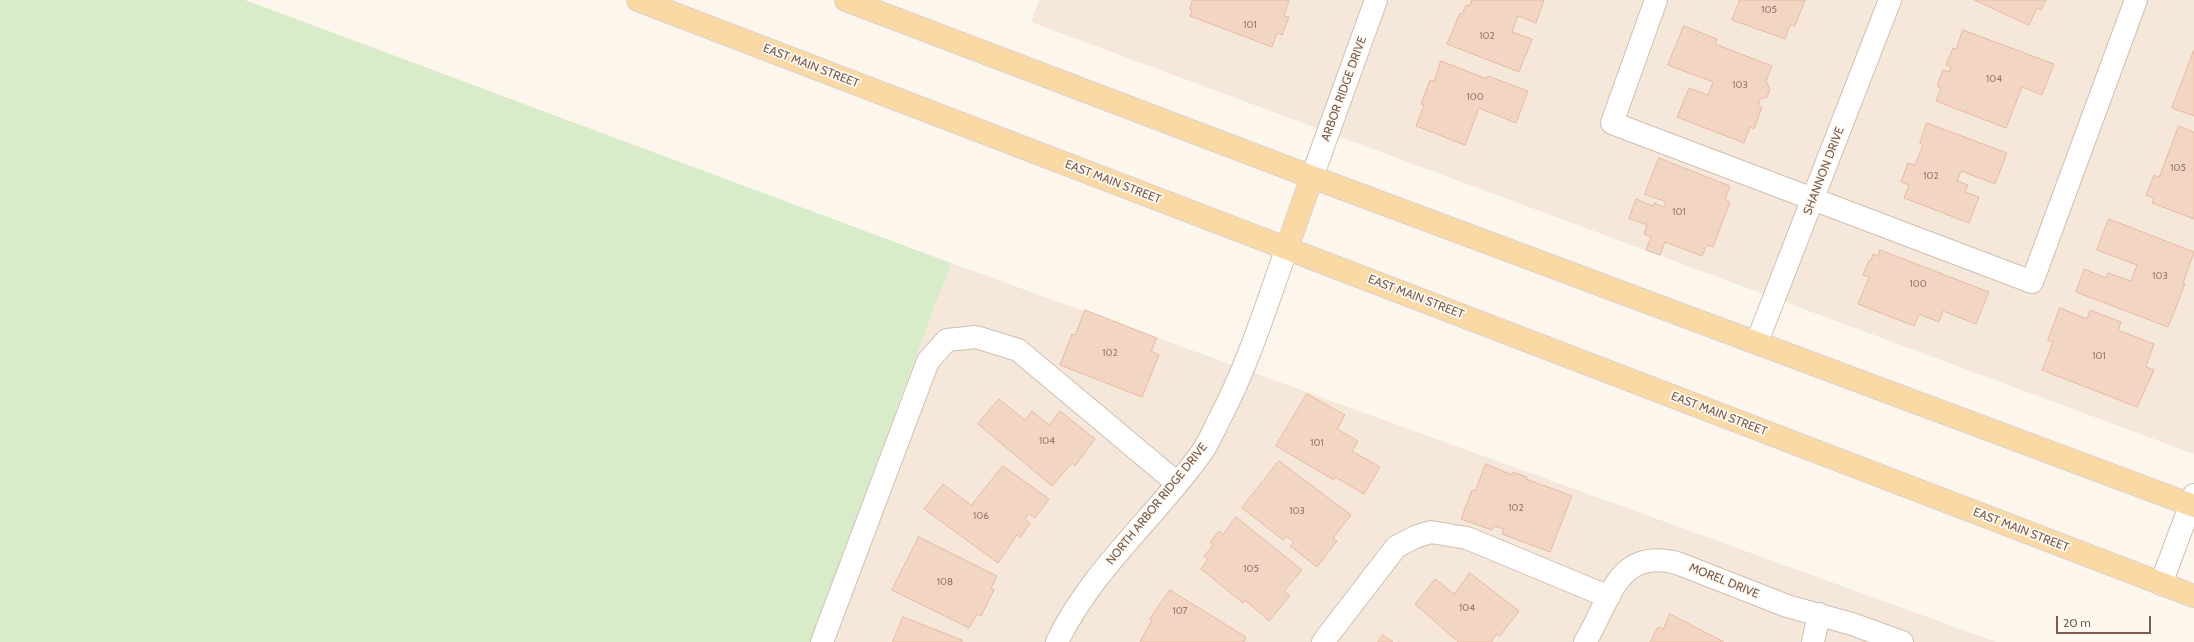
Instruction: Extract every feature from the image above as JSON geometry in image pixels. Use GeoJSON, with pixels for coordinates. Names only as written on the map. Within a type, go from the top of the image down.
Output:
{"type":"FeatureCollection","features":[{"type":"Feature","properties":{"kind":"main road","name":"EAST MAIN STREET"},"geometry":{"type":"LineString","coordinates":[[638,0],[2194,596]]}},
{"type":"Feature","properties":{"kind":"main road"},"geometry":{"type":"LineString","coordinates":[[846,0],[1312,177],[2193,502]]}},
{"type":"Feature","properties":{"kind":"main road"},"geometry":{"type":"LineString","coordinates":[[1287,248],[1312,177]]}},
{"type":"Feature","properties":{"kind":"street","name":"ARBOR RIDGE DRIVE"},"geometry":{"type":"LineString","coordinates":[[1312,177],[1376,0]]}},
{"type":"Feature","properties":{"kind":"street"},"geometry":{"type":"LineString","coordinates":[[1656,0],[1612,123],[2032,282],[2136,0]]}},
{"type":"Feature","properties":{"kind":"street","name":"SHANNON DRIVE"},"geometry":{"type":"LineString","coordinates":[[1757,342],[1814,200],[1890,0]]}},
{"type":"Feature","properties":{"kind":"street","name":"NORTH ARBOR RIDGE DRIVE"},"geometry":{"type":"LineString","coordinates":[[1057,642],[1068,620],[1096,578],[1203,451],[1228,403],[1250,350],[1287,248]]}},
{"type":"Feature","properties":{"kind":"street"},"geometry":{"type":"LineString","coordinates":[[822,642],[928,361],[947,340],[976,337],[1018,350],[1177,483]]}},
{"type":"Feature","properties":{"kind":"street"},"geometry":{"type":"LineString","coordinates":[[2161,584],[2193,502]]}},
{"type":"Feature","properties":{"kind":"street"},"geometry":{"type":"LineString","coordinates":[[1323,642],[1396,547],[1415,537],[1431,532],[1467,538],[1609,597]]}},
{"type":"Feature","properties":{"kind":"street","name":"MOREL DRIVE"},"geometry":{"type":"LineString","coordinates":[[1585,642],[1620,576],[1632,566],[1646,560],[1662,559],[1677,563],[1787,606],[1819,614],[1902,642]]}},
{"type":"Feature","properties":{"kind":"street"},"geometry":{"type":"LineString","coordinates":[[1813,642],[1819,614]]}},
{"type":"Feature","properties":{"kind":"shaded area"},"geometry":{"type":"Polygon","coordinates":[[[1039,0],[2194,0],[2194,454],[1031,22],[1039,0]]]}},
{"type":"Feature","properties":{"kind":"shaded area"},"geometry":{"type":"Polygon","coordinates":[[[951,263],[1864,594],[1996,642],[810,642],[951,263]]]}},
{"type":"Feature","properties":{"kind":"green space"},"geometry":{"type":"Polygon","coordinates":[[[0,0],[245,0],[951,263],[810,642],[0,642],[0,0]]]}},
{"type":"Feature","properties":{"kind":"building"},"geometry":{"type":"Polygon","coordinates":[[[1193,0],[1289,0],[1284,16],[1289,17],[1282,35],[1277,33],[1272,47],[1190,16],[1192,10],[1190,9],[1193,0]]]}},
{"type":"Feature","properties":{"kind":"building"},"geometry":{"type":"Polygon","coordinates":[[[1472,0],[1544,0],[1536,23],[1518,16],[1512,32],[1532,39],[1519,72],[1447,44],[1460,13],[1462,14],[1466,5],[1469,6],[1472,0]]]}},
{"type":"Feature","properties":{"kind":"building"},"geometry":{"type":"Polygon","coordinates":[[[1740,0],[1805,0],[1795,26],[1790,25],[1785,39],[1732,20],[1740,0]]]}},
{"type":"Feature","properties":{"kind":"building"},"geometry":{"type":"Polygon","coordinates":[[[1975,0],[2046,0],[2041,10],[2037,8],[2029,25],[1975,0]]]}},
{"type":"Feature","properties":{"kind":"building"},"geometry":{"type":"Polygon","coordinates":[[[1684,26],[1717,39],[1715,44],[1772,66],[1766,81],[1770,89],[1767,97],[1760,99],[1758,106],[1762,107],[1754,129],[1750,127],[1744,143],[1677,117],[1689,88],[1708,95],[1713,82],[1668,65],[1684,26]]]}},
{"type":"Feature","properties":{"kind":"building"},"geometry":{"type":"Polygon","coordinates":[[[1963,30],[2054,64],[2042,95],[2022,87],[2006,128],[1936,101],[1941,88],[1937,86],[1943,70],[1949,72],[1951,67],[1946,65],[1953,48],[1956,49],[1963,30]]]}},
{"type":"Feature","properties":{"kind":"building"},"geometry":{"type":"Polygon","coordinates":[[[2194,50],[2194,116],[2172,108],[2194,50]]]}},
{"type":"Feature","properties":{"kind":"building"},"geometry":{"type":"Polygon","coordinates":[[[1441,61],[1487,79],[1488,76],[1528,91],[1516,123],[1479,108],[1465,145],[1416,126],[1424,105],[1421,104],[1430,80],[1434,81],[1441,61]]]}},
{"type":"Feature","properties":{"kind":"building"},"geometry":{"type":"Polygon","coordinates":[[[1927,123],[2007,153],[1995,184],[1961,171],[1957,181],[1968,185],[1965,192],[1979,197],[1969,223],[1904,198],[1909,185],[1901,182],[1908,163],[1915,165],[1923,145],[1920,143],[1927,123]]]}},
{"type":"Feature","properties":{"kind":"building"},"geometry":{"type":"Polygon","coordinates":[[[2179,126],[2194,132],[2194,219],[2152,203],[2154,198],[2146,195],[2154,175],[2159,177],[2179,126]]]}},
{"type":"Feature","properties":{"kind":"building"},"geometry":{"type":"Polygon","coordinates":[[[1659,158],[1730,186],[1725,199],[1730,202],[1713,247],[1707,245],[1702,256],[1665,242],[1660,255],[1646,250],[1651,237],[1644,234],[1647,225],[1629,218],[1636,199],[1653,206],[1654,203],[1664,207],[1666,202],[1645,194],[1659,158]]]}},
{"type":"Feature","properties":{"kind":"building"},"geometry":{"type":"Polygon","coordinates":[[[2109,219],[2194,252],[2183,283],[2185,284],[2168,327],[2076,292],[2084,269],[2106,278],[2108,273],[2131,281],[2137,265],[2097,250],[2109,219]]]}},
{"type":"Feature","properties":{"kind":"building"},"geometry":{"type":"Polygon","coordinates":[[[1880,250],[1989,292],[1976,324],[1943,311],[1939,322],[1919,314],[1914,326],[1858,304],[1869,277],[1863,275],[1869,260],[1871,261],[1873,254],[1878,256],[1880,250]]]}},
{"type":"Feature","properties":{"kind":"building"},"geometry":{"type":"Polygon","coordinates":[[[2060,308],[2087,319],[2090,310],[2121,322],[2118,330],[2154,344],[2146,367],[2154,370],[2137,407],[2042,370],[2053,342],[2048,340],[2060,308]]]}},
{"type":"Feature","properties":{"kind":"building"},"geometry":{"type":"Polygon","coordinates":[[[1085,310],[1157,338],[1151,351],[1159,355],[1142,397],[1060,365],[1072,334],[1075,335],[1085,310]]]}},
{"type":"Feature","properties":{"kind":"building"},"geometry":{"type":"Polygon","coordinates":[[[1307,394],[1345,415],[1337,429],[1358,441],[1352,451],[1380,467],[1364,494],[1335,477],[1334,480],[1276,446],[1307,394]]]}},
{"type":"Feature","properties":{"kind":"building"},"geometry":{"type":"Polygon","coordinates":[[[999,399],[1025,420],[1032,411],[1049,425],[1060,411],[1095,439],[1075,466],[1072,463],[1052,486],[978,424],[999,399]]]}},
{"type":"Feature","properties":{"kind":"building"},"geometry":{"type":"Polygon","coordinates":[[[1279,461],[1351,515],[1333,538],[1337,541],[1317,567],[1290,546],[1294,542],[1286,536],[1283,540],[1242,508],[1279,461]]]}},
{"type":"Feature","properties":{"kind":"building"},"geometry":{"type":"Polygon","coordinates":[[[1486,464],[1512,475],[1513,472],[1527,477],[1526,479],[1572,496],[1550,552],[1502,534],[1504,529],[1494,526],[1492,530],[1461,519],[1472,490],[1475,491],[1486,464]]]}},
{"type":"Feature","properties":{"kind":"building"},"geometry":{"type":"Polygon","coordinates":[[[1003,466],[1049,499],[1035,518],[1029,514],[1025,519],[1030,523],[1020,538],[1017,535],[998,563],[924,509],[943,484],[971,505],[1003,466]]]}},
{"type":"Feature","properties":{"kind":"building"},"geometry":{"type":"Polygon","coordinates":[[[1236,517],[1302,570],[1284,591],[1290,596],[1269,621],[1245,600],[1243,603],[1201,569],[1208,559],[1204,556],[1213,545],[1210,542],[1219,531],[1223,534],[1236,517]]]}},
{"type":"Feature","properties":{"kind":"building"},"geometry":{"type":"Polygon","coordinates":[[[919,537],[997,576],[991,588],[994,590],[981,616],[977,614],[969,628],[892,590],[919,537]]]}},
{"type":"Feature","properties":{"kind":"building"},"geometry":{"type":"Polygon","coordinates":[[[1470,573],[1519,611],[1500,636],[1497,634],[1492,640],[1493,642],[1458,642],[1415,604],[1435,579],[1454,594],[1470,573]]]}},
{"type":"Feature","properties":{"kind":"building"},"geometry":{"type":"Polygon","coordinates":[[[1170,590],[1246,637],[1244,642],[1140,642],[1152,620],[1150,619],[1170,590]]]}},
{"type":"Feature","properties":{"kind":"building"},"geometry":{"type":"Polygon","coordinates":[[[1670,614],[1724,642],[1650,642],[1658,627],[1663,629],[1670,614]]]}},
{"type":"Feature","properties":{"kind":"building"},"geometry":{"type":"Polygon","coordinates":[[[903,617],[962,640],[962,642],[893,642],[903,617]]]}},
{"type":"Feature","properties":{"kind":"building"},"geometry":{"type":"Polygon","coordinates":[[[1383,635],[1393,642],[1378,642],[1383,635]]]}}]}
